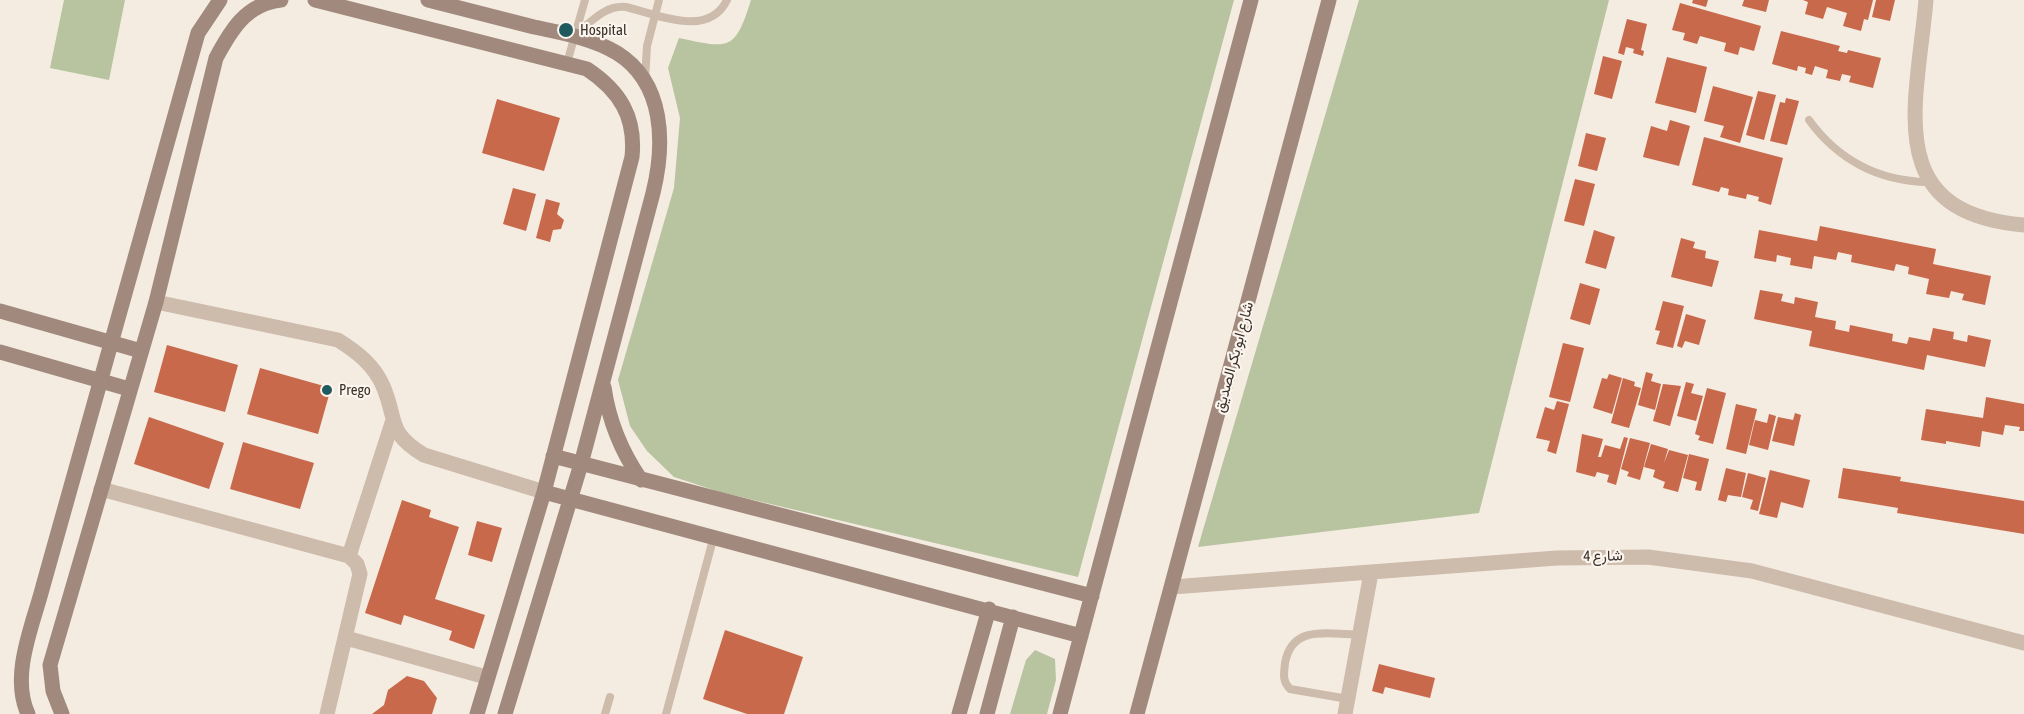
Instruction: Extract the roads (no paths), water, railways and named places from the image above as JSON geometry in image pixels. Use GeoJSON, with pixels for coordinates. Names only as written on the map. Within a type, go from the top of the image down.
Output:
{"type":"FeatureCollection","features":[{"type":"Feature","properties":{"kind":"street"},"geometry":{"type":"LineString","coordinates":[[28,714],[22,702],[21,668],[198,33],[220,0]]}},
{"type":"Feature","properties":{"kind":"street"},"geometry":{"type":"LineString","coordinates":[[62,714],[52,691],[50,665],[156,302],[216,58],[232,28],[250,10],[267,2],[281,0]]}},
{"type":"Feature","properties":{"kind":"street"},"geometry":{"type":"LineString","coordinates":[[315,0],[587,69],[605,81],[620,97],[629,116],[634,137],[632,158],[544,492],[486,677],[477,714]]}},
{"type":"Feature","properties":{"kind":"street"},"geometry":{"type":"LineString","coordinates":[[428,0],[574,36],[618,54],[645,80],[659,120],[659,168],[581,464],[505,714]]}},
{"type":"Feature","properties":{"kind":"street"},"geometry":{"type":"LineString","coordinates":[[1060,714],[1251,0]]}},
{"type":"Feature","properties":{"kind":"street","name":"شارع ابو بكر الصديق"},"geometry":{"type":"LineString","coordinates":[[1137,714],[1329,0]]}},
{"type":"Feature","properties":{"kind":"street"},"geometry":{"type":"LineString","coordinates":[[1926,0],[1916,140],[1919,162],[1929,182],[1944,200],[1964,212],[1986,219],[2024,225]]}},
{"type":"Feature","properties":{"kind":"street"},"geometry":{"type":"LineString","coordinates":[[156,302],[338,340],[357,352],[372,367],[383,385],[392,423],[407,442],[424,455],[544,492],[989,609],[1081,636]]}},
{"type":"Feature","properties":{"kind":"street"},"geometry":{"type":"LineString","coordinates":[[0,310],[141,351]]}},
{"type":"Feature","properties":{"kind":"street"},"geometry":{"type":"LineString","coordinates":[[0,352],[129,389]]}},
{"type":"Feature","properties":{"kind":"street"},"geometry":{"type":"LineString","coordinates":[[603,381],[609,412],[619,443],[641,480]]}},
{"type":"Feature","properties":{"kind":"street"},"geometry":{"type":"LineString","coordinates":[[349,556],[392,423]]}},
{"type":"Feature","properties":{"kind":"street"},"geometry":{"type":"LineString","coordinates":[[553,456],[1092,596]]}},
{"type":"Feature","properties":{"kind":"street"},"geometry":{"type":"LineString","coordinates":[[101,489],[349,556],[357,564],[360,574],[327,714]]}},
{"type":"Feature","properties":{"kind":"street","name":"شارع 4"},"geometry":{"type":"LineString","coordinates":[[1172,587],[1588,556],[1687,560],[1768,575],[2024,643]]}},
{"type":"Feature","properties":{"kind":"street"},"geometry":{"type":"LineString","coordinates":[[1347,706],[1371,573]]}},
{"type":"Feature","properties":{"kind":"street"},"geometry":{"type":"LineString","coordinates":[[959,714],[989,609]]}},
{"type":"Feature","properties":{"kind":"street"},"geometry":{"type":"LineString","coordinates":[[987,714],[1013,616]]}},
{"type":"Feature","properties":{"kind":"street"},"geometry":{"type":"LineString","coordinates":[[346,638],[486,677]]}},
{"type":"Feature","properties":{"kind":"lane"},"geometry":{"type":"LineString","coordinates":[[567,63],[585,0]]}},
{"type":"Feature","properties":{"kind":"lane"},"geometry":{"type":"LineString","coordinates":[[645,80],[647,46],[659,0]]}},
{"type":"Feature","properties":{"kind":"lane"},"geometry":{"type":"LineString","coordinates":[[574,36],[601,14],[614,7],[626,7],[697,22],[713,16],[727,0]]}},
{"type":"Feature","properties":{"kind":"lane"},"geometry":{"type":"LineString","coordinates":[[1809,120],[1834,149],[1858,165],[1899,180],[1929,182]]}},
{"type":"Feature","properties":{"kind":"lane"},"geometry":{"type":"LineString","coordinates":[[666,714],[715,536]]}},
{"type":"Feature","properties":{"kind":"lane"},"geometry":{"type":"LineString","coordinates":[[1347,706],[1290,689],[1283,677],[1286,658],[1290,646],[1299,638],[1310,634],[1360,635]]}},
{"type":"Feature","properties":{"kind":"lane"},"geometry":{"type":"LineString","coordinates":[[605,714],[610,697]]}},
{"type":"Feature","properties":{"kind":"place","name":"Hospital"},"geometry":{"type":"Point","coordinates":[566,30]}},
{"type":"Feature","properties":{"kind":"place","name":"Prego"},"geometry":{"type":"Point","coordinates":[327,390]}}]}
